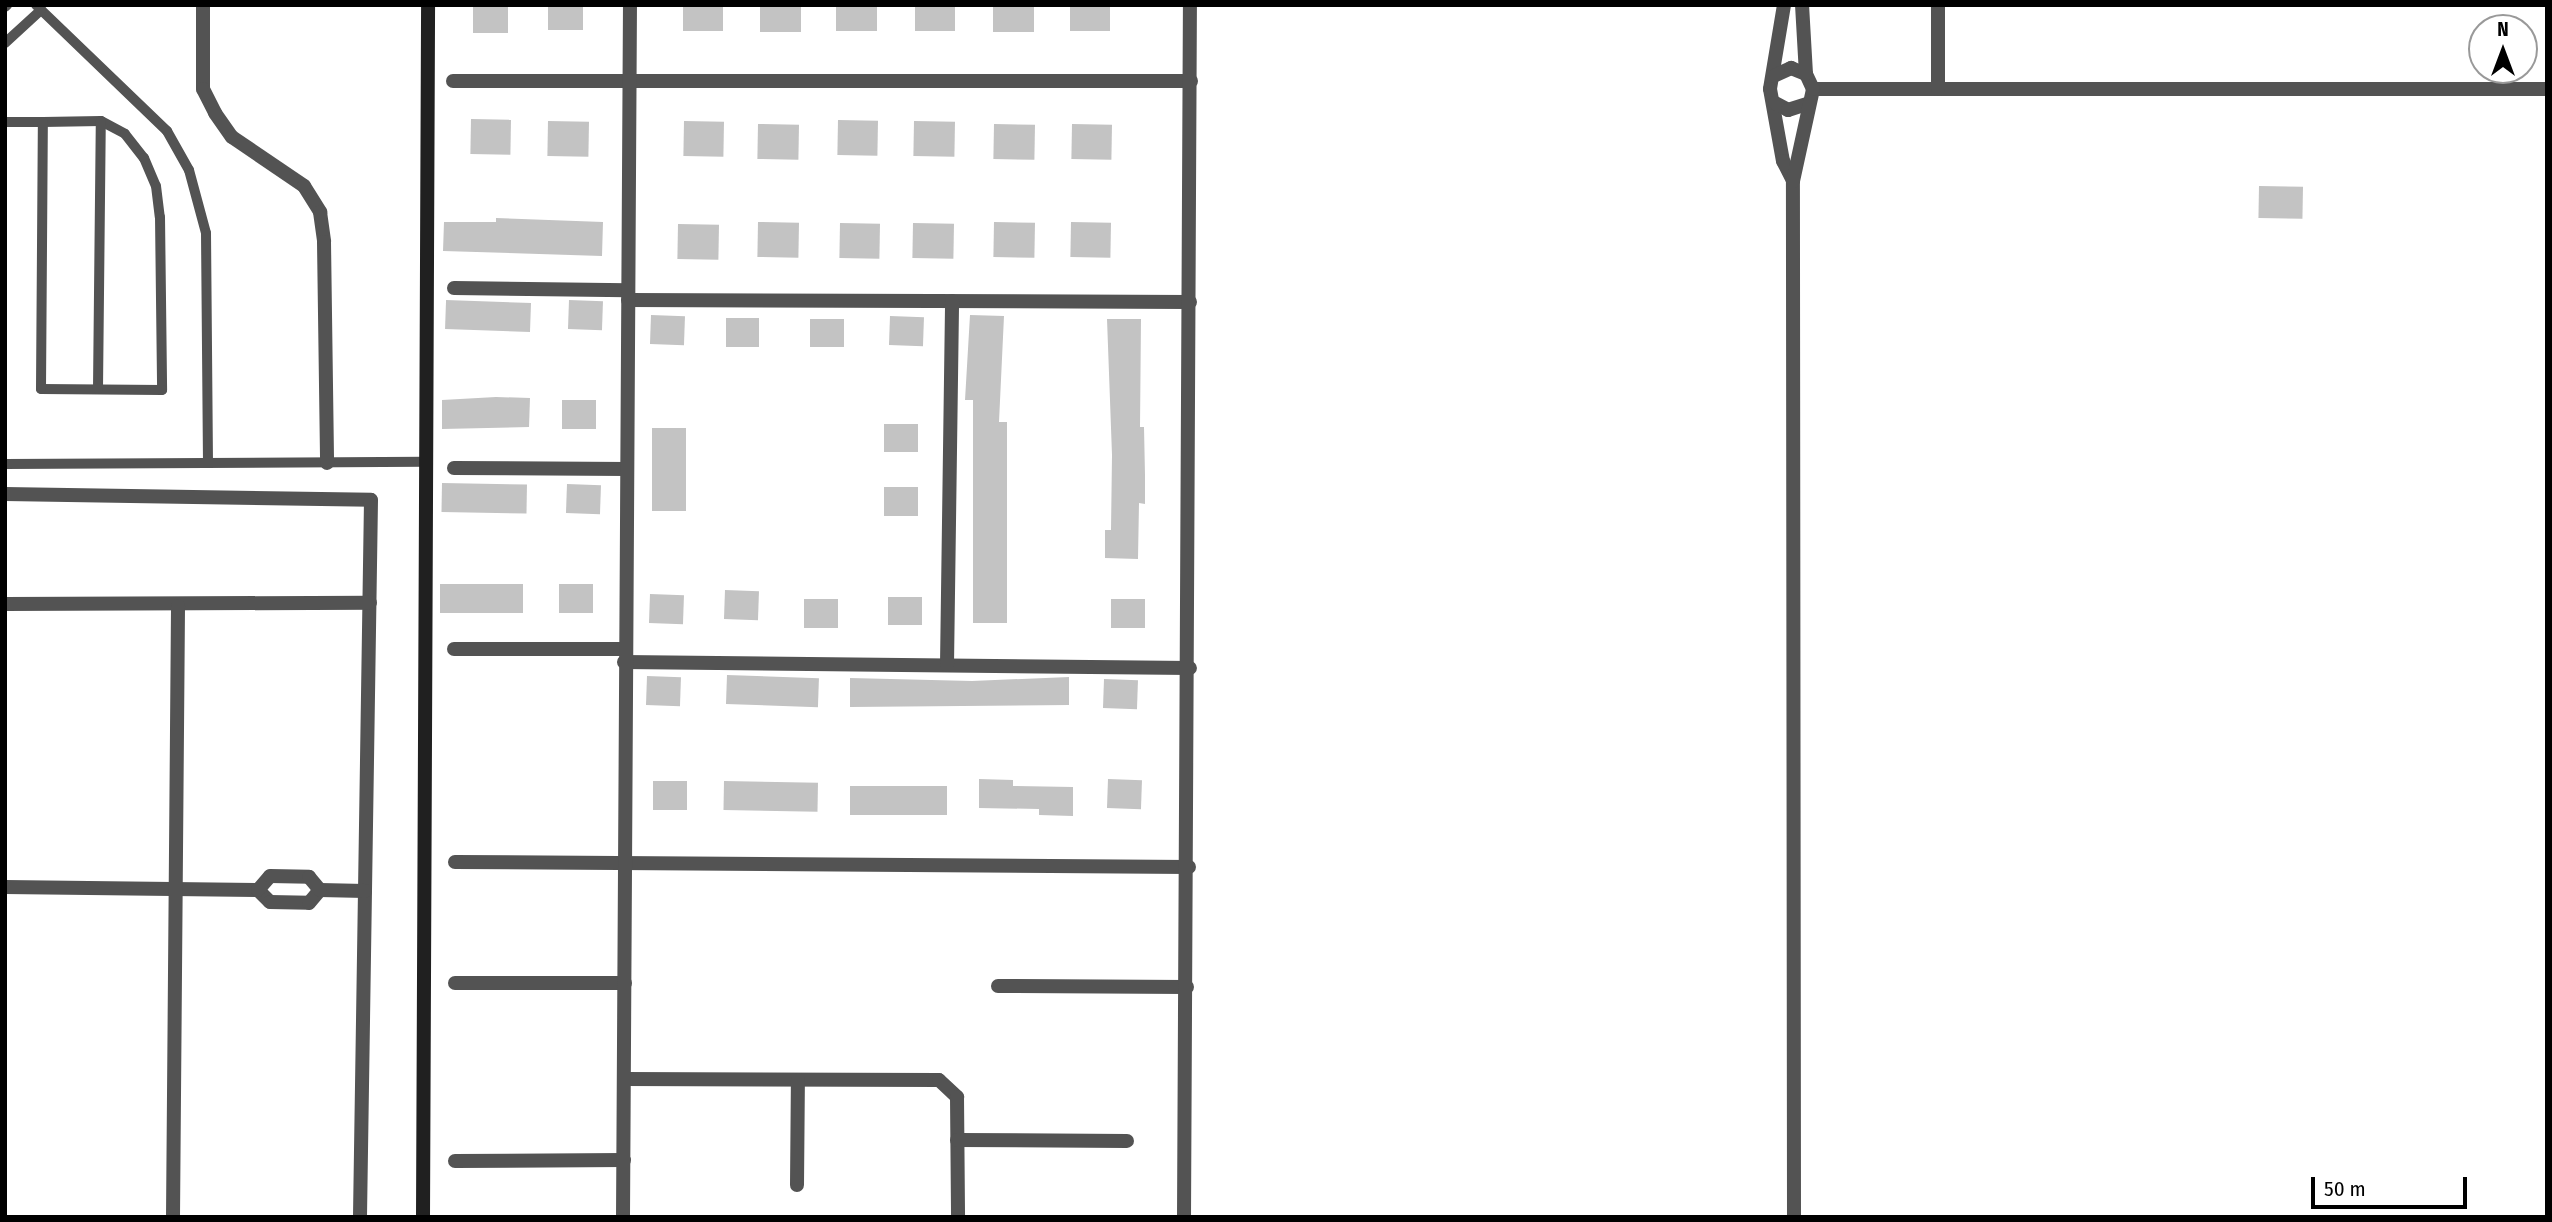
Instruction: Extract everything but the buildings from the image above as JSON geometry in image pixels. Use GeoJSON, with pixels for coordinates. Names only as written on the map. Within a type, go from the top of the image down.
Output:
{"type":"FeatureCollection","features":[{"type":"Feature","properties":{"kind":"street"},"geometry":{"type":"LineString","coordinates":[[423,1217],[428,5]]}},
{"type":"Feature","properties":{"kind":"street"},"geometry":{"type":"LineString","coordinates":[[623,1217],[624,655],[628,469],[630,5]]}},
{"type":"Feature","properties":{"kind":"street"},"geometry":{"type":"LineString","coordinates":[[1185,1217],[1190,668],[1190,5]]}},
{"type":"Feature","properties":{"kind":"street"},"geometry":{"type":"LineString","coordinates":[[1784,5],[1776,75],[1770,89],[1775,103],[1783,161],[1793,181]]}},
{"type":"Feature","properties":{"kind":"street"},"geometry":{"type":"LineString","coordinates":[[1794,1217],[1793,181],[1800,160],[1807,104],[1813,89],[1806,74],[1802,5]]}},
{"type":"Feature","properties":{"kind":"street"},"geometry":{"type":"LineString","coordinates":[[1938,5],[1938,89]]}},
{"type":"Feature","properties":{"kind":"street"},"geometry":{"type":"LineString","coordinates":[[200,6],[203,89],[215,113],[232,137],[304,186],[320,212],[324,242],[327,463]]}},
{"type":"Feature","properties":{"kind":"street"},"geometry":{"type":"LineString","coordinates":[[1776,75],[1791,68],[1806,74]]}},
{"type":"Feature","properties":{"kind":"street"},"geometry":{"type":"LineString","coordinates":[[453,81],[1191,81]]}},
{"type":"Feature","properties":{"kind":"street"},"geometry":{"type":"LineString","coordinates":[[1813,89],[2547,89]]}},
{"type":"Feature","properties":{"kind":"street"},"geometry":{"type":"LineString","coordinates":[[1775,103],[1788,110],[1807,104]]}},
{"type":"Feature","properties":{"kind":"street"},"geometry":{"type":"LineString","coordinates":[[454,288],[628,295],[1190,302]]}},
{"type":"Feature","properties":{"kind":"street"},"geometry":{"type":"LineString","coordinates":[[947,665],[952,301]]}},
{"type":"Feature","properties":{"kind":"street"},"geometry":{"type":"LineString","coordinates":[[454,468],[628,469]]}},
{"type":"Feature","properties":{"kind":"street"},"geometry":{"type":"LineString","coordinates":[[5,494],[372,500],[360,1217]]}},
{"type":"Feature","properties":{"kind":"street"},"geometry":{"type":"LineString","coordinates":[[5,604],[178,606],[370,603]]}},
{"type":"Feature","properties":{"kind":"street"},"geometry":{"type":"LineString","coordinates":[[173,1217],[178,606]]}},
{"type":"Feature","properties":{"kind":"street"},"geometry":{"type":"LineString","coordinates":[[454,649],[947,665],[1190,668]]}},
{"type":"Feature","properties":{"kind":"street"},"geometry":{"type":"LineString","coordinates":[[454,862],[1189,867]]}},
{"type":"Feature","properties":{"kind":"street"},"geometry":{"type":"LineString","coordinates":[[258,890],[270,876],[309,877],[320,890],[365,891]]}},
{"type":"Feature","properties":{"kind":"street"},"geometry":{"type":"LineString","coordinates":[[5,887],[258,890],[270,902],[309,902],[320,890]]}},
{"type":"Feature","properties":{"kind":"street"},"geometry":{"type":"LineString","coordinates":[[454,983],[625,983]]}},
{"type":"Feature","properties":{"kind":"street"},"geometry":{"type":"LineString","coordinates":[[998,986],[1187,988]]}},
{"type":"Feature","properties":{"kind":"street"},"geometry":{"type":"LineString","coordinates":[[624,1079],[939,1080],[957,1097],[958,1217]]}},
{"type":"Feature","properties":{"kind":"street"},"geometry":{"type":"LineString","coordinates":[[797,1185],[798,1080]]}},
{"type":"Feature","properties":{"kind":"street"},"geometry":{"type":"LineString","coordinates":[[957,1140],[1127,1141]]}},
{"type":"Feature","properties":{"kind":"street"},"geometry":{"type":"LineString","coordinates":[[455,1161],[624,1160]]}},
{"type":"Feature","properties":{"kind":"lane"},"geometry":{"type":"LineString","coordinates":[[5,43],[38,8],[167,131],[188,170],[206,233],[208,461]]}},
{"type":"Feature","properties":{"kind":"lane"},"geometry":{"type":"LineString","coordinates":[[5,122],[101,121],[125,134],[144,158],[156,186],[162,390],[41,389],[43,122]]}},
{"type":"Feature","properties":{"kind":"lane"},"geometry":{"type":"LineString","coordinates":[[98,389],[101,121]]}},
{"type":"Feature","properties":{"kind":"lane"},"geometry":{"type":"LineString","coordinates":[[5,464],[425,462]]}}]}
